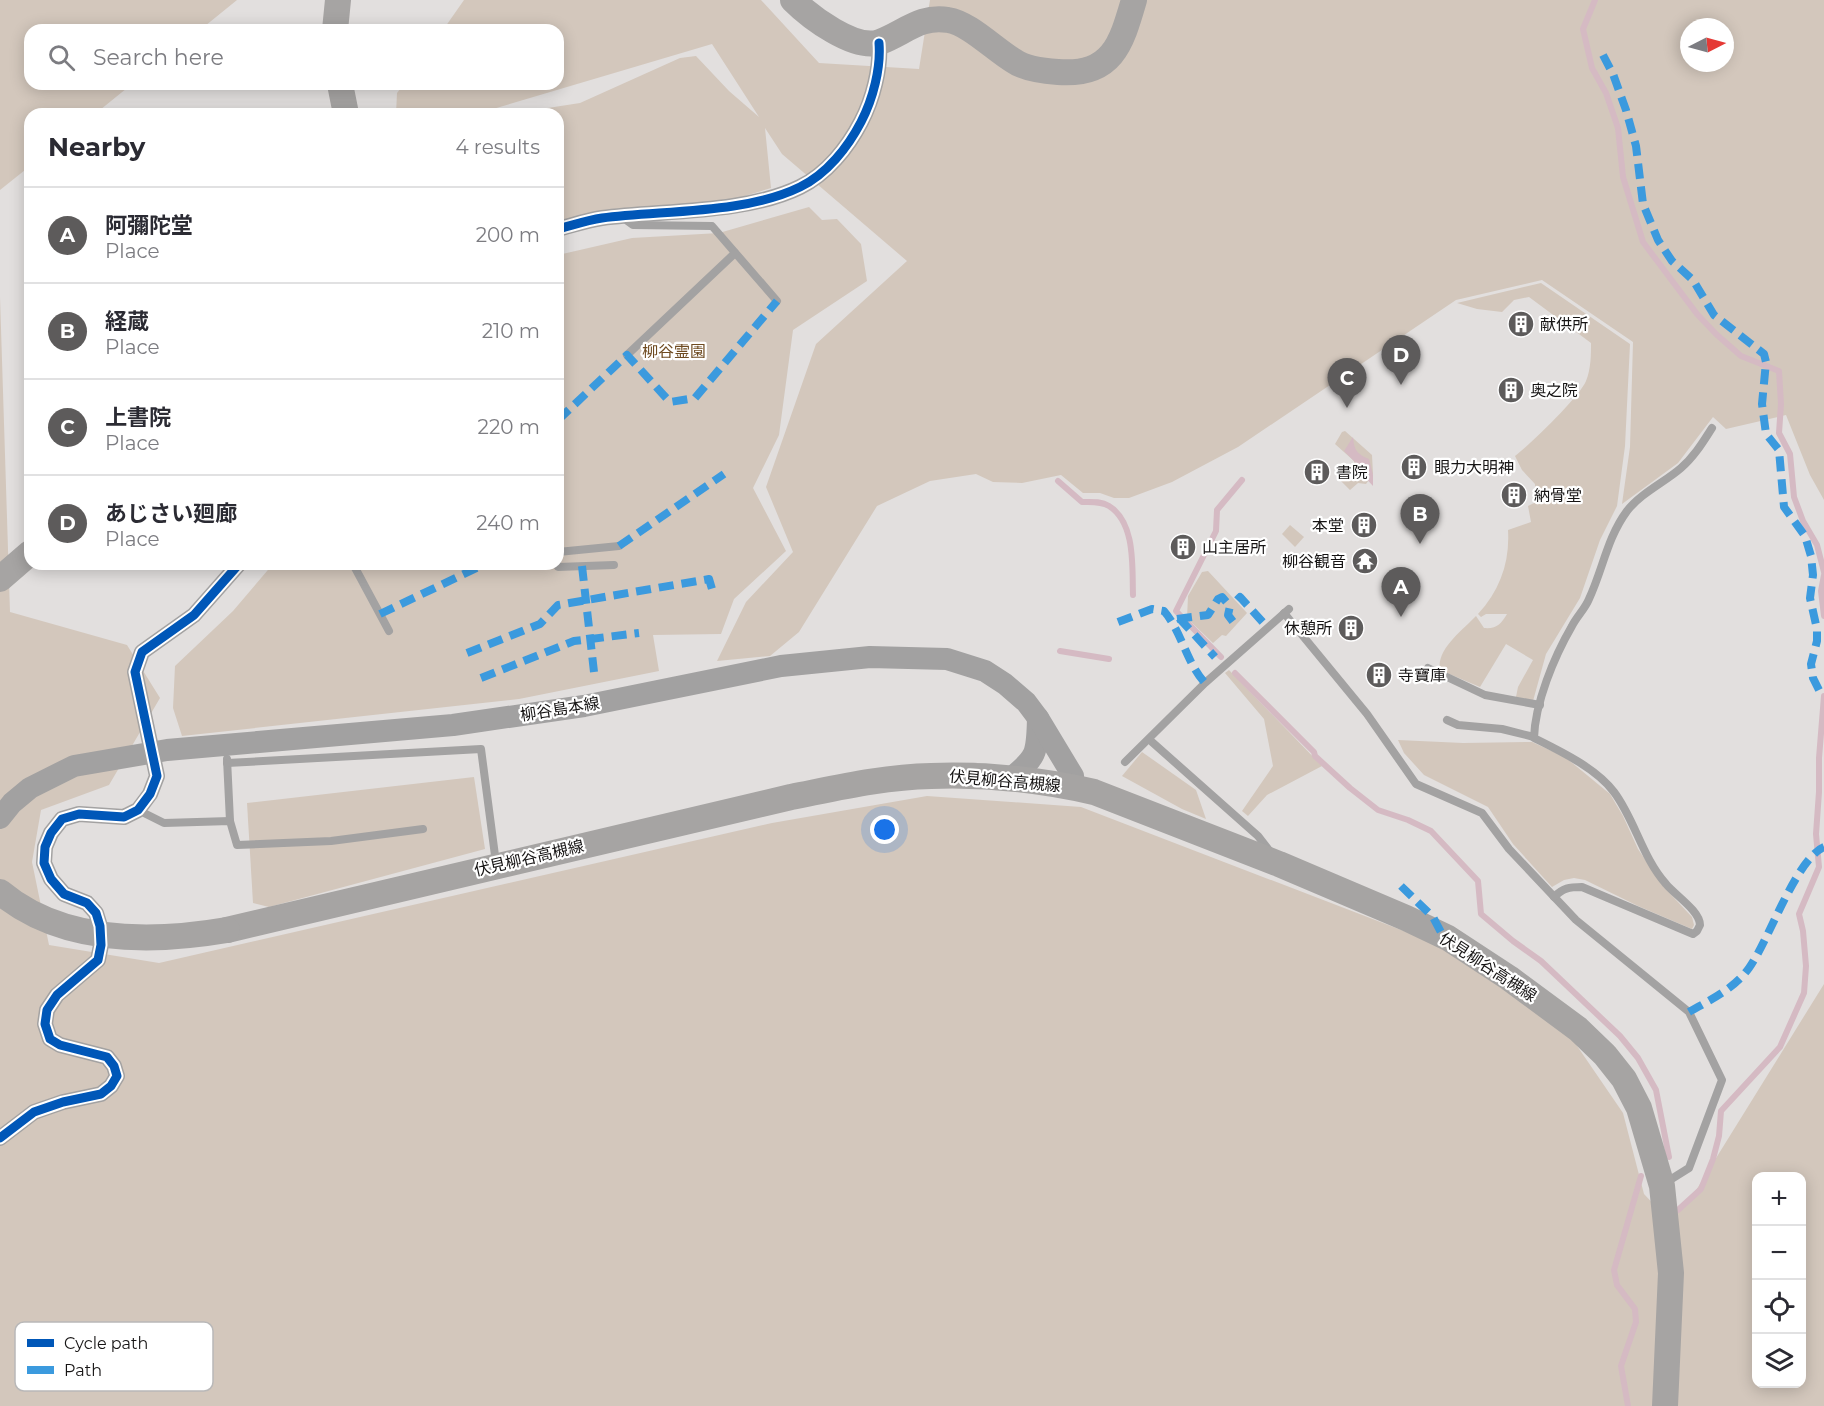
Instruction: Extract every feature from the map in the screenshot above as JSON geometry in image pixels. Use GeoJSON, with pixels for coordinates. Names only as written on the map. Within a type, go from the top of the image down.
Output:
{"type":"FeatureCollection","features":[{"type":"Feature","properties":{"kind":"main road"},"geometry":{"type":"LineString","coordinates":[[336,24],[338,0]]}},
{"type":"Feature","properties":{"kind":"main road"},"geometry":{"type":"LineString","coordinates":[[793,0],[805,12],[861,44],[879,43],[914,24],[932,19],[950,20],[964,26],[1017,64],[1047,71],[1074,73],[1102,64],[1119,46],[1134,0]]}},
{"type":"Feature","properties":{"kind":"main road"},"geometry":{"type":"LineString","coordinates":[[341,90],[345,108]]}},
{"type":"Feature","properties":{"kind":"main road"},"geometry":{"type":"LineString","coordinates":[[0,579],[24,558]]}},
{"type":"Feature","properties":{"kind":"main road","name":"柳谷島本線"},"geometry":{"type":"LineString","coordinates":[[0,818],[12,803],[30,788],[74,766],[150,753],[227,754],[474,722],[584,706],[781,666],[870,657],[948,659],[985,671],[1026,702],[1073,776],[1074,787]]}},
{"type":"Feature","properties":{"kind":"main road"},"geometry":{"type":"LineString","coordinates":[[1010,779],[1029,764],[1037,748],[1038,718]]}},
{"type":"Feature","properties":{"kind":"main road","name":"伏見柳谷高槻線"},"geometry":{"type":"LineString","coordinates":[[0,892],[40,917],[76,930],[112,937],[157,937],[227,930],[791,797],[874,781],[930,776],[1010,779],[1074,787],[1094,792],[1279,864],[1448,938],[1509,978],[1578,1029],[1605,1055],[1624,1079],[1639,1108],[1662,1186],[1671,1273],[1665,1406]]}},
{"type":"Feature","properties":{"kind":"street"},"geometry":{"type":"LineString","coordinates":[[564,228],[601,219],[719,208],[764,199],[801,187],[829,166],[852,140],[868,110],[880,59],[879,43]]}},
{"type":"Feature","properties":{"kind":"street"},"geometry":{"type":"LineString","coordinates":[[0,1138],[34,1112],[63,1102],[101,1094],[111,1086],[117,1076],[114,1065],[107,1058],[60,1045],[50,1039],[45,1024],[47,1010],[57,995],[98,960],[102,945],[96,913],[87,903],[64,894],[51,879],[44,863],[45,847],[51,833],[62,819],[79,814],[124,817],[138,810],[150,794],[156,776],[135,672],[142,652],[194,615],[234,570]]}},
{"type":"Feature","properties":{"kind":"lane"},"geometry":{"type":"LineString","coordinates":[[622,217],[633,225],[712,226],[777,301]]}},
{"type":"Feature","properties":{"kind":"lane"},"geometry":{"type":"LineString","coordinates":[[627,355],[735,253]]}},
{"type":"Feature","properties":{"kind":"lane"},"geometry":{"type":"LineString","coordinates":[[1534,736],[1534,727],[1549,675],[1573,624],[1588,601],[1608,544],[1628,509],[1682,468],[1698,450],[1712,428]]}},
{"type":"Feature","properties":{"kind":"lane"},"geometry":{"type":"LineString","coordinates":[[564,551],[619,546]]}},
{"type":"Feature","properties":{"kind":"lane"},"geometry":{"type":"LineString","coordinates":[[564,567],[614,565]]}},
{"type":"Feature","properties":{"kind":"lane"},"geometry":{"type":"LineString","coordinates":[[356,570],[389,631]]}},
{"type":"Feature","properties":{"kind":"lane"},"geometry":{"type":"LineString","coordinates":[[1125,762],[1205,683],[1286,611],[1367,714],[1416,784],[1482,813],[1509,849],[1576,920],[1689,1012],[1722,1080],[1689,1168],[1662,1186]]}},
{"type":"Feature","properties":{"kind":"lane"},"geometry":{"type":"LineString","coordinates":[[1428,668],[1485,695],[1540,705]]}},
{"type":"Feature","properties":{"kind":"lane"},"geometry":{"type":"LineString","coordinates":[[1447,720],[1458,725],[1502,729],[1534,736],[1567,754],[1613,791],[1664,883],[1698,916],[1700,925],[1698,931],[1693,934],[1582,887],[1568,887],[1554,897]]}},
{"type":"Feature","properties":{"kind":"lane"},"geometry":{"type":"LineString","coordinates":[[1152,742],[1258,836],[1279,864]]}},
{"type":"Feature","properties":{"kind":"lane"},"geometry":{"type":"LineString","coordinates":[[423,829],[331,841],[237,845],[230,821],[227,754],[481,750],[496,866]]}},
{"type":"Feature","properties":{"kind":"lane"},"geometry":{"type":"LineString","coordinates":[[138,810],[164,823],[230,821]]}},
{"type":"Feature","properties":{"kind":"green space"},"geometry":{"type":"Polygon","coordinates":[[[0,0],[237,0],[207,24],[24,24],[24,90],[125,90],[102,108],[24,108],[24,171],[0,190],[0,0]]]}},
{"type":"Feature","properties":{"kind":"green space"},"geometry":{"type":"Polygon","coordinates":[[[464,0],[761,0],[819,63],[919,69],[930,0],[1824,0],[1824,500],[1810,475],[1786,415],[1726,429],[1713,417],[1678,463],[1622,504],[1630,447],[1633,342],[1542,280],[1456,300],[1238,447],[1172,482],[1129,498],[1114,498],[1100,493],[1083,493],[1061,475],[1022,483],[993,482],[976,474],[930,481],[877,506],[799,632],[770,656],[717,661],[746,602],[793,552],[766,487],[816,344],[907,261],[782,154],[765,128],[771,188],[712,206],[564,222],[564,108],[548,108],[580,103],[680,58],[696,56],[729,91],[759,117],[712,44],[564,88],[564,24],[447,24],[464,0]]]}},
{"type":"Feature","properties":{"kind":"green space"},"geometry":{"type":"Polygon","coordinates":[[[399,90],[557,90],[496,108],[396,108],[399,90]]]}},
{"type":"Feature","properties":{"kind":"green space","name":"柳谷霊園"},"geometry":{"type":"Polygon","coordinates":[[[809,207],[822,220],[837,219],[861,244],[867,281],[793,330],[779,435],[753,488],[786,551],[734,599],[721,634],[653,635],[659,671],[519,699],[182,736],[173,708],[175,666],[233,611],[268,570],[564,570],[564,254],[632,238],[719,233],[809,207]]]}},
{"type":"Feature","properties":{"kind":"green space"},"geometry":{"type":"Polygon","coordinates":[[[1541,283],[1630,344],[1625,446],[1617,506],[1600,540],[1580,598],[1546,654],[1533,701],[1516,697],[1518,687],[1533,660],[1506,644],[1480,687],[1440,670],[1440,662],[1446,647],[1476,616],[1484,628],[1492,628],[1503,621],[1507,614],[1486,614],[1481,617],[1478,614],[1486,605],[1502,575],[1507,553],[1508,530],[1531,522],[1528,506],[1536,502],[1535,484],[1522,470],[1515,456],[1554,420],[1582,388],[1588,376],[1591,357],[1591,343],[1529,297],[1514,300],[1502,312],[1477,309],[1457,303],[1541,283]]]}},
{"type":"Feature","properties":{"kind":"green space"},"geometry":{"type":"Polygon","coordinates":[[[0,297],[10,612],[127,645],[160,698],[109,785],[41,810],[32,862],[49,945],[159,963],[772,823],[927,796],[1081,807],[1422,938],[1500,987],[1573,1040],[1623,1113],[1644,1194],[1661,1212],[1678,1212],[1695,1192],[1824,984],[1824,1406],[0,1406],[0,297]]]}},
{"type":"Feature","properties":{"kind":"green space"},"geometry":{"type":"Polygon","coordinates":[[[1345,431],[1372,455],[1373,474],[1366,484],[1358,483],[1350,490],[1340,480],[1354,461],[1335,444],[1345,431]]]}},
{"type":"Feature","properties":{"kind":"green space"},"geometry":{"type":"Polygon","coordinates":[[[1290,525],[1304,537],[1295,547],[1282,534],[1290,525]]]}},
{"type":"Feature","properties":{"kind":"green space"},"geometry":{"type":"Polygon","coordinates":[[[1208,571],[1247,613],[1226,636],[1222,635],[1213,643],[1187,618],[1188,596],[1202,572],[1208,571]]]}},
{"type":"Feature","properties":{"kind":"green space"},"geometry":{"type":"Polygon","coordinates":[[[1229,670],[1322,766],[1267,795],[1248,816],[1242,811],[1273,766],[1264,719],[1225,673],[1229,670]]]}},
{"type":"Feature","properties":{"kind":"green space"},"geometry":{"type":"Polygon","coordinates":[[[1398,740],[1463,743],[1532,742],[1565,757],[1610,794],[1638,849],[1662,885],[1692,917],[1694,925],[1692,929],[1585,880],[1574,878],[1564,880],[1552,887],[1513,844],[1488,807],[1424,775],[1404,753],[1398,740]]]}},
{"type":"Feature","properties":{"kind":"green space"},"geometry":{"type":"Polygon","coordinates":[[[1142,752],[1196,790],[1206,819],[1182,809],[1122,776],[1142,752]]]}},
{"type":"Feature","properties":{"kind":"green space"},"geometry":{"type":"Polygon","coordinates":[[[474,777],[485,849],[269,907],[253,903],[247,803],[474,777]]]}},
{"type":"Feature","properties":{"kind":"shaded area"},"geometry":{"type":"Polygon","coordinates":[[[1353,437],[1357,451],[1369,459],[1373,486],[1360,472],[1359,466],[1344,451],[1353,437]]]}},
{"type":"Feature","properties":{"kind":"waterway"},"geometry":{"type":"LineString","coordinates":[[1595,0],[1583,29],[1592,68],[1606,93],[1618,128],[1623,177],[1643,242],[1697,314],[1716,334],[1741,356],[1779,371],[1781,404],[1779,433],[1790,454],[1794,497],[1803,521],[1817,545],[1824,572]]}},
{"type":"Feature","properties":{"kind":"waterway"},"geometry":{"type":"LineString","coordinates":[[1221,657],[1176,611],[1216,531],[1217,510],[1242,480]]}},
{"type":"Feature","properties":{"kind":"waterway"},"geometry":{"type":"LineString","coordinates":[[1058,481],[1082,502],[1103,503],[1109,506],[1124,523],[1131,547],[1133,595]]}},
{"type":"Feature","properties":{"kind":"waterway"},"geometry":{"type":"LineString","coordinates":[[1824,575],[1821,591],[1824,616]]}},
{"type":"Feature","properties":{"kind":"waterway"},"geometry":{"type":"LineString","coordinates":[[1060,651],[1109,659]]}},
{"type":"Feature","properties":{"kind":"waterway"},"geometry":{"type":"LineString","coordinates":[[1235,673],[1314,752],[1315,756],[1350,788],[1378,810],[1431,831],[1478,881],[1481,914],[1541,961],[1620,1036],[1638,1058],[1656,1090],[1669,1157]]}},
{"type":"Feature","properties":{"kind":"waterway"},"geometry":{"type":"LineString","coordinates":[[1678,1210],[1701,1189],[1719,1136],[1721,1111],[1780,1047],[1804,993],[1806,966],[1799,914],[1819,867],[1816,834],[1824,696]]}},
{"type":"Feature","properties":{"kind":"waterway"},"geometry":{"type":"LineString","coordinates":[[1628,1406],[1621,1366],[1636,1322],[1635,1309],[1617,1285],[1614,1270],[1641,1176]]}},
{"type":"Feature","properties":{"kind":"marked path"},"geometry":{"type":"LineString","coordinates":[[1603,55],[1613,74],[1626,110],[1636,146],[1643,204],[1658,240],[1672,261],[1693,280],[1714,315],[1764,354],[1766,362],[1762,404],[1766,434],[1779,450],[1784,507],[1805,536],[1811,556],[1813,575],[1810,598],[1817,629],[1817,641],[1811,664],[1813,678],[1824,696]]}},
{"type":"Feature","properties":{"kind":"marked path"},"geometry":{"type":"LineString","coordinates":[[564,414],[627,355],[670,402],[695,398],[777,301]]}},
{"type":"Feature","properties":{"kind":"marked path"},"geometry":{"type":"LineString","coordinates":[[619,546],[724,474]]}},
{"type":"Feature","properties":{"kind":"marked path"},"geometry":{"type":"LineString","coordinates":[[582,566],[594,672]]}},
{"type":"Feature","properties":{"kind":"marked path"},"geometry":{"type":"LineString","coordinates":[[380,614],[472,570]]}},
{"type":"Feature","properties":{"kind":"marked path"},"geometry":{"type":"LineString","coordinates":[[467,653],[540,624],[558,605],[709,579],[712,589]]}},
{"type":"Feature","properties":{"kind":"marked path"},"geometry":{"type":"LineString","coordinates":[[1177,619],[1208,615],[1218,599],[1222,597],[1230,606],[1228,615],[1234,623]]}},
{"type":"Feature","properties":{"kind":"marked path"},"geometry":{"type":"LineString","coordinates":[[1237,600],[1240,597],[1268,628]]}},
{"type":"Feature","properties":{"kind":"marked path"},"geometry":{"type":"LineString","coordinates":[[1118,622],[1152,609],[1164,611],[1175,628],[1193,666],[1205,683]]}},
{"type":"Feature","properties":{"kind":"marked path"},"geometry":{"type":"LineString","coordinates":[[1179,618],[1215,657]]}},
{"type":"Feature","properties":{"kind":"marked path"},"geometry":{"type":"LineString","coordinates":[[481,678],[574,641],[639,633]]}},
{"type":"Feature","properties":{"kind":"marked path"},"geometry":{"type":"LineString","coordinates":[[1689,1012],[1721,993],[1749,968],[1793,883],[1814,854],[1824,847]]}},
{"type":"Feature","properties":{"kind":"marked path"},"geometry":{"type":"LineString","coordinates":[[1401,886],[1433,917],[1443,936]]}},
{"type":"Feature","properties":{"kind":"cycle path"},"geometry":{"type":"LineString","coordinates":[[564,227],[586,221],[626,215],[729,207],[778,196],[810,182],[836,159],[861,122],[875,83],[879,63],[879,43]]}},
{"type":"Feature","properties":{"kind":"cycle path"},"geometry":{"type":"LineString","coordinates":[[0,1138],[34,1112],[63,1102],[101,1094],[111,1086],[117,1076],[114,1066],[107,1057],[60,1045],[50,1039],[45,1024],[47,1010],[57,995],[98,960],[101,945],[100,926],[96,913],[87,903],[64,894],[51,879],[44,863],[45,847],[51,833],[62,819],[79,814],[124,817],[138,810],[150,794],[157,776],[135,672],[142,652],[194,615],[234,570]]}},
{"type":"Feature","properties":{"kind":"place","name":"献供所"},"geometry":{"type":"Point","coordinates":[1521,324]}},
{"type":"Feature","properties":{"kind":"place","name":"あじさい廻廊"},"geometry":{"type":"Point","coordinates":[1401,385]}},
{"type":"Feature","properties":{"kind":"place","name":"奥之院"},"geometry":{"type":"Point","coordinates":[1511,390]}},
{"type":"Feature","properties":{"kind":"place","name":"上書院"},"geometry":{"type":"Point","coordinates":[1347,408]}},
{"type":"Feature","properties":{"kind":"place","name":"眼力大明神"},"geometry":{"type":"Point","coordinates":[1414,467]}},
{"type":"Feature","properties":{"kind":"place","name":"書院"},"geometry":{"type":"Point","coordinates":[1317,472]}},
{"type":"Feature","properties":{"kind":"place","name":"納骨堂"},"geometry":{"type":"Point","coordinates":[1514,495]}},
{"type":"Feature","properties":{"kind":"place","name":"本堂"},"geometry":{"type":"Point","coordinates":[1364,525]}},
{"type":"Feature","properties":{"kind":"place","name":"経蔵"},"geometry":{"type":"Point","coordinates":[1420,544]}},
{"type":"Feature","properties":{"kind":"place","name":"山主居所"},"geometry":{"type":"Point","coordinates":[1183,547]}},
{"type":"Feature","properties":{"kind":"place","name":"柳谷観音"},"geometry":{"type":"Point","coordinates":[1365,561]}},
{"type":"Feature","properties":{"kind":"place","name":"阿彌陀堂"},"geometry":{"type":"Point","coordinates":[1401,617]}},
{"type":"Feature","properties":{"kind":"place","name":"休憩所"},"geometry":{"type":"Point","coordinates":[1351,628]}},
{"type":"Feature","properties":{"kind":"place","name":"寺寶庫"},"geometry":{"type":"Point","coordinates":[1379,675]}}]}
